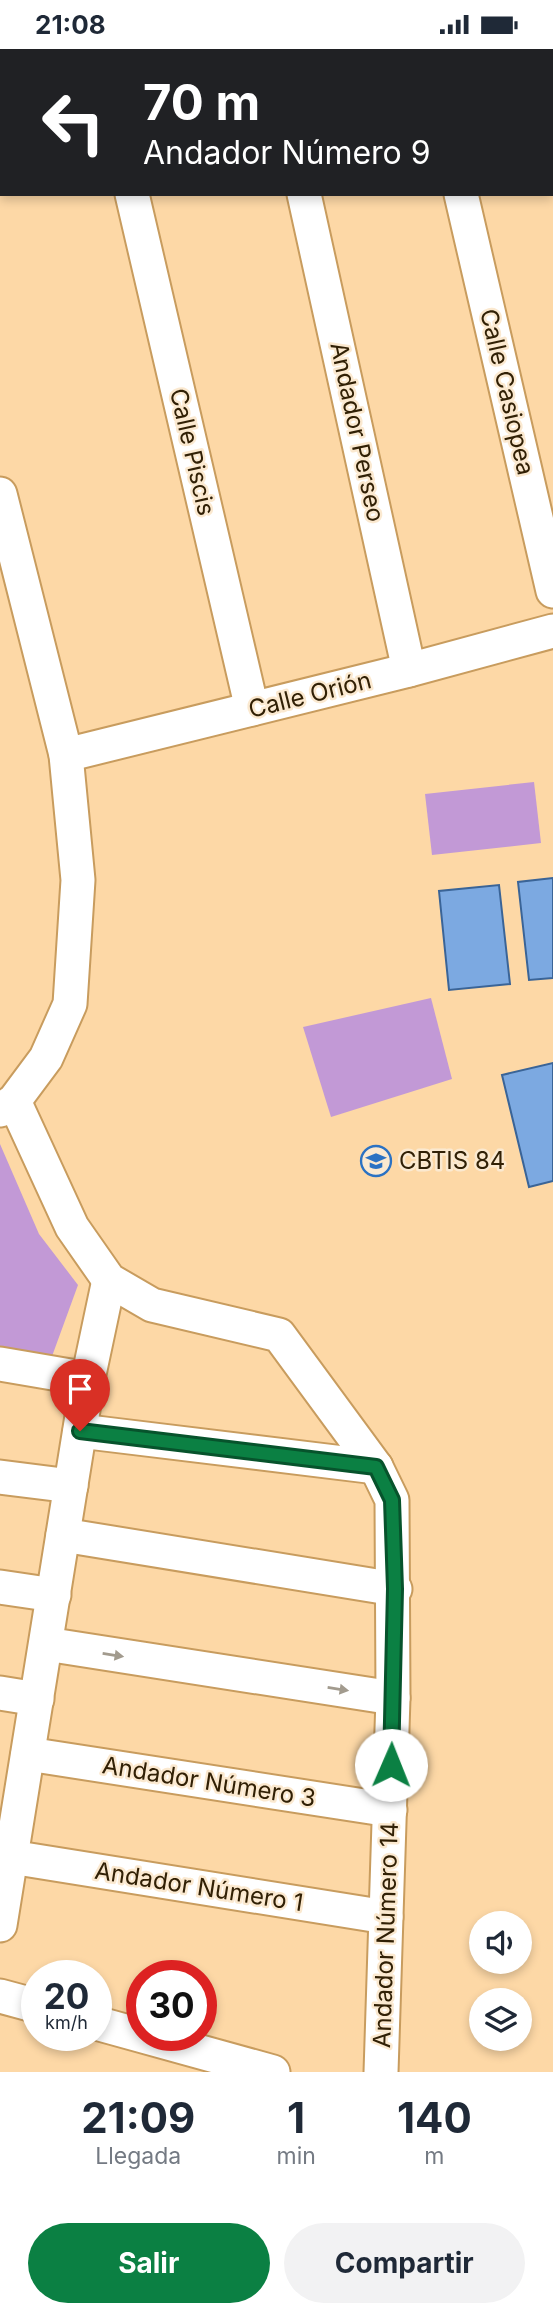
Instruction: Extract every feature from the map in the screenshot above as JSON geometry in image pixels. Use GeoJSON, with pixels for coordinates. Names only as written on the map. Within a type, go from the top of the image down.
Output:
{"type":"FeatureCollection","features":[{"type":"Feature","properties":{"kind":"street","name":"Calle Piscis"},"geometry":{"type":"LineString","coordinates":[[132,196],[252,709]]}},
{"type":"Feature","properties":{"kind":"street","name":"Andador Perseo"},"geometry":{"type":"LineString","coordinates":[[304,196],[409,670]]}},
{"type":"Feature","properties":{"kind":"street","name":"Calle Casiopea"},"geometry":{"type":"LineString","coordinates":[[461,196],[553,591]]}},
{"type":"Feature","properties":{"kind":"street"},"geometry":{"type":"LineString","coordinates":[[0,494],[66,755],[78,880],[70,1004],[46,1058],[7,1105]]}},
{"type":"Feature","properties":{"kind":"street","name":"Calle Orión"},"geometry":{"type":"LineString","coordinates":[[66,755],[409,670],[553,631]]}},
{"type":"Feature","properties":{"kind":"street","name":"Andador Número 14"},"geometry":{"type":"LineString","coordinates":[[7,1105],[72,1227],[109,1280],[152,1305],[279,1335],[376,1467],[392,1500],[395,1589],[393,1698],[381,2072]]}},
{"type":"Feature","properties":{"kind":"street"},"geometry":{"type":"LineString","coordinates":[[0,1925],[11,1857],[9,1812],[28,1754],[88,1379],[109,1280]]}},
{"type":"Feature","properties":{"kind":"street"},"geometry":{"type":"LineString","coordinates":[[0,1364],[88,1379]]}},
{"type":"Feature","properties":{"kind":"street"},"geometry":{"type":"LineString","coordinates":[[80,1431],[376,1467]]}},
{"type":"Feature","properties":{"kind":"street"},"geometry":{"type":"LineString","coordinates":[[0,1477],[71,1486]]}},
{"type":"Feature","properties":{"kind":"street"},"geometry":{"type":"LineString","coordinates":[[63,1535],[395,1589]]}},
{"type":"Feature","properties":{"kind":"street"},"geometry":{"type":"LineString","coordinates":[[0,1587],[54,1595]]}},
{"type":"Feature","properties":{"kind":"street"},"geometry":{"type":"LineString","coordinates":[[46,1644],[393,1698]]}},
{"type":"Feature","properties":{"kind":"street"},"geometry":{"type":"LineString","coordinates":[[0,1693],[37,1699]]}},
{"type":"Feature","properties":{"kind":"street","name":"Andador Número 3"},"geometry":{"type":"LineString","coordinates":[[28,1754],[390,1810]]}},
{"type":"Feature","properties":{"kind":"street","name":"Andador Número 1"},"geometry":{"type":"LineString","coordinates":[[11,1857],[386,1916]]}},
{"type":"Feature","properties":{"kind":"street"},"geometry":{"type":"LineString","coordinates":[[0,1996],[21,2002]]}},
{"type":"Feature","properties":{"kind":"street"},"geometry":{"type":"LineString","coordinates":[[112,2027],[273,2072]]}},
{"type":"Feature","properties":{"kind":"shaded area"},"geometry":{"type":"Polygon","coordinates":[[[534,782],[541,843],[432,855],[425,794],[534,782]]]}},
{"type":"Feature","properties":{"kind":"shaded area"},"geometry":{"type":"Polygon","coordinates":[[[431,998],[452,1079],[331,1117],[303,1027],[431,998]]]}},
{"type":"Feature","properties":{"kind":"shaded area"},"geometry":{"type":"Polygon","coordinates":[[[0,1144],[39,1234],[78,1285],[51,1359],[0,1351],[0,1144]]]}},
{"type":"Feature","properties":{"kind":"building"},"geometry":{"type":"Polygon","coordinates":[[[553,878],[553,978],[529,980],[518,882],[553,878]]]}},
{"type":"Feature","properties":{"kind":"building"},"geometry":{"type":"Polygon","coordinates":[[[499,885],[510,984],[449,990],[439,891],[499,885]]]}},
{"type":"Feature","properties":{"kind":"building"},"geometry":{"type":"Polygon","coordinates":[[[553,1063],[553,1181],[529,1187],[502,1075],[553,1063]]]}},
{"type":"Feature","properties":{"kind":"place","name":"CBTIS 84"},"geometry":{"type":"Point","coordinates":[376,1161]}},
{"type":"Feature","properties":{"kind":"route"},"geometry":{"type":"LineString","coordinates":[[80,1431],[376,1467],[392,1500],[395,1589],[391,1765]]}}]}
